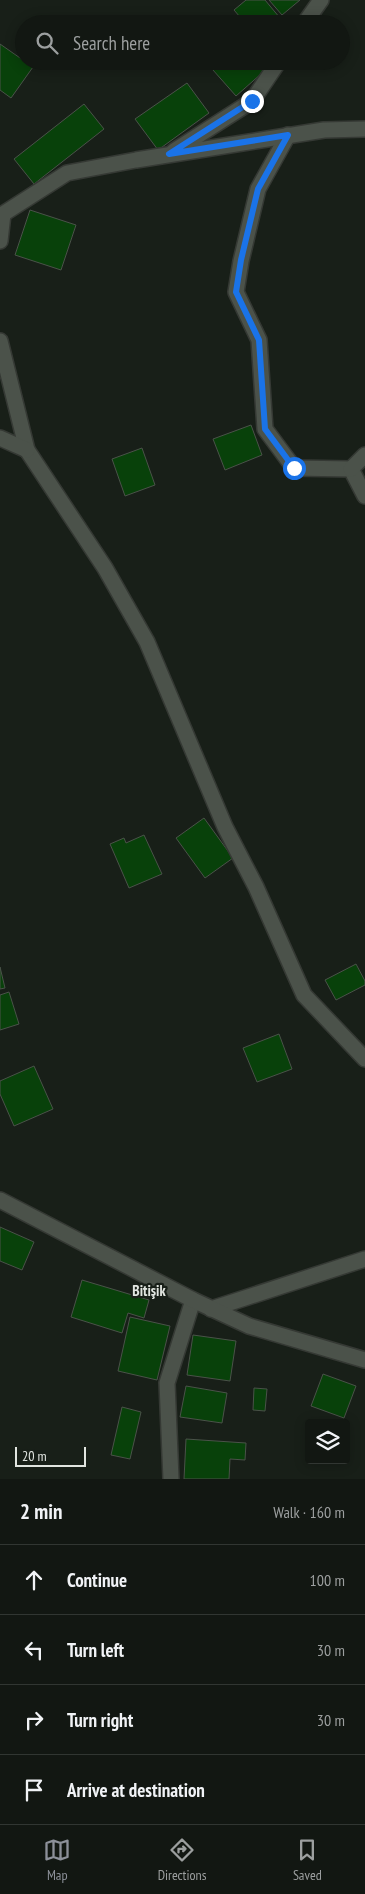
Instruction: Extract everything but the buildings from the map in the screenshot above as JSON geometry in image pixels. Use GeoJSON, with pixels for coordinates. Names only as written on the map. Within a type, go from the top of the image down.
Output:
{"type":"FeatureCollection","features":[{"type":"Feature","properties":{"kind":"street"},"geometry":{"type":"LineString","coordinates":[[310,15],[321,0]]}},
{"type":"Feature","properties":{"kind":"street"},"geometry":{"type":"LineString","coordinates":[[169,154],[252,101],[273,70]]}},
{"type":"Feature","properties":{"kind":"street"},"geometry":{"type":"LineString","coordinates":[[0,241],[4,214],[68,173],[169,154],[288,135],[324,130],[365,129]]}},
{"type":"Feature","properties":{"kind":"street"},"geometry":{"type":"LineString","coordinates":[[288,135],[258,189],[241,260],[236,292],[259,340],[265,429],[294,468],[351,469],[365,455]]}},
{"type":"Feature","properties":{"kind":"street"},"geometry":{"type":"LineString","coordinates":[[0,341],[27,450],[105,568],[147,642],[225,827],[256,887],[304,995],[365,1059]]}},
{"type":"Feature","properties":{"kind":"street"},"geometry":{"type":"LineString","coordinates":[[0,438],[27,450]]}},
{"type":"Feature","properties":{"kind":"street"},"geometry":{"type":"LineString","coordinates":[[351,469],[365,496]]}},
{"type":"Feature","properties":{"kind":"street"},"geometry":{"type":"LineString","coordinates":[[0,1200],[193,1300],[249,1326],[365,1360]]}},
{"type":"Feature","properties":{"kind":"street"},"geometry":{"type":"LineString","coordinates":[[211,1309],[365,1259]]}},
{"type":"Feature","properties":{"kind":"street"},"geometry":{"type":"LineString","coordinates":[[171,1479],[166,1383],[193,1300]]}},
{"type":"Feature","properties":{"kind":"district","name":"Bitişik"},"geometry":{"type":"Point","coordinates":[149,1290]}},
{"type":"Feature","properties":{"kind":"route"},"geometry":{"type":"LineString","coordinates":[[252,101],[169,154],[288,135],[258,189],[241,260],[236,292],[259,340],[265,429],[294,468]]}}]}
